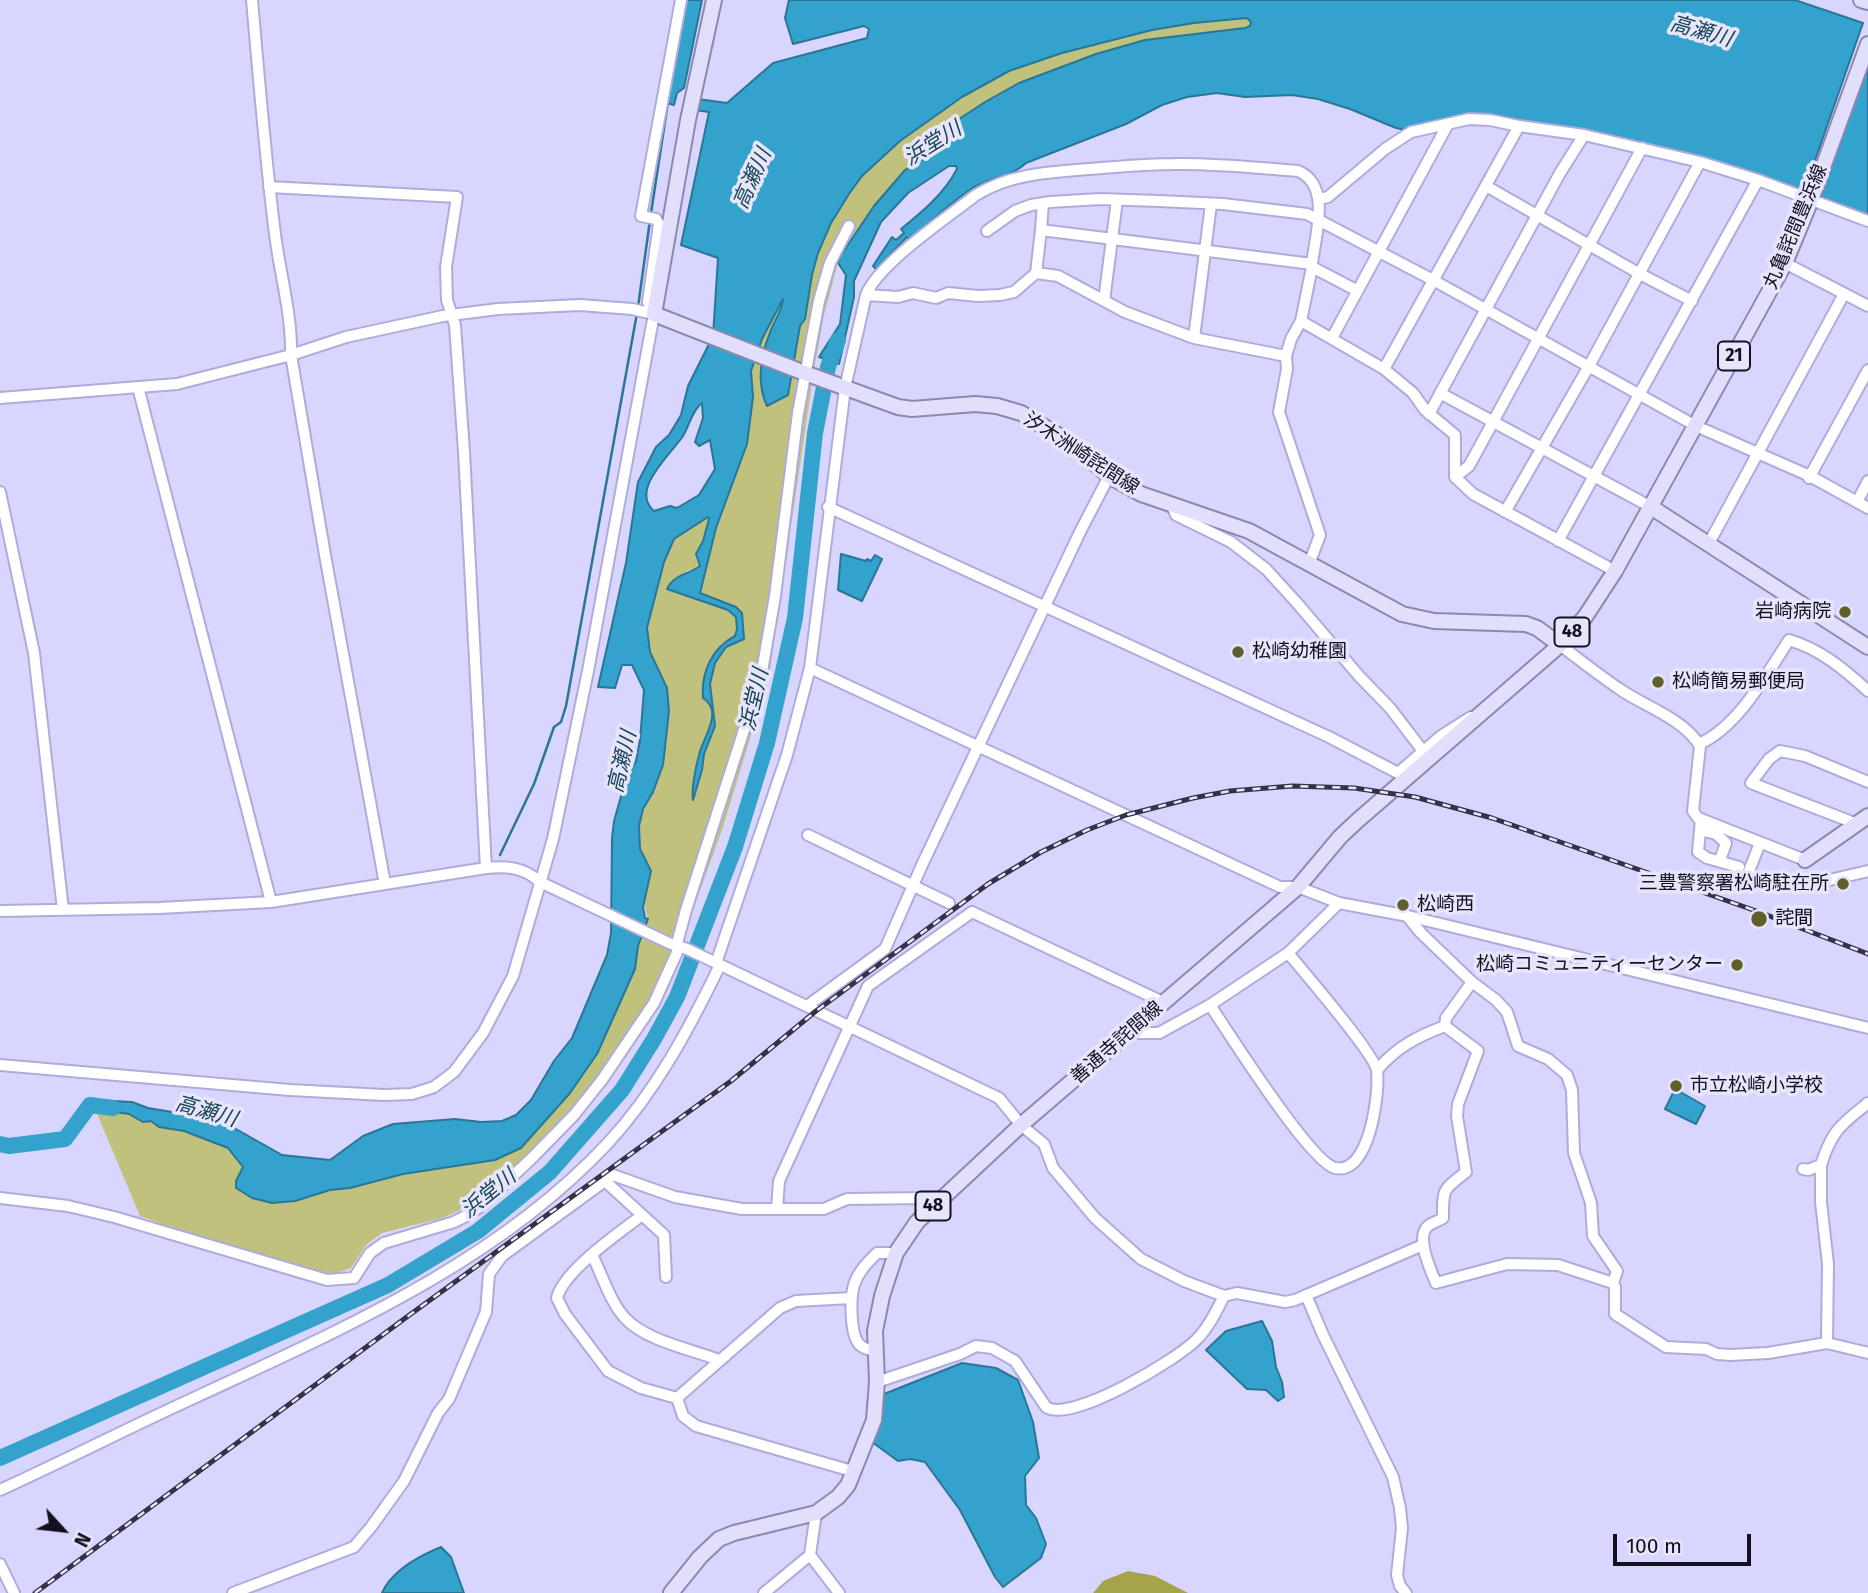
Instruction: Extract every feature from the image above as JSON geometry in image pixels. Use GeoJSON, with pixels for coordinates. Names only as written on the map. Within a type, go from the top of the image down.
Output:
{"type":"FeatureCollection","features":[{"type":"Feature","properties":{"kind":"main road"},"geometry":{"type":"LineString","coordinates":[[1861,0],[1868,2]]}},
{"type":"Feature","properties":{"kind":"main road"},"geometry":{"type":"LineString","coordinates":[[647,312],[688,120],[717,1]]}},
{"type":"Feature","properties":{"kind":"main road","name":"丸亀詫間豊浜線"},"geometry":{"type":"LineString","coordinates":[[1651,507],[1785,263],[1811,201],[1868,44]]}},
{"type":"Feature","properties":{"kind":"main road","name":"汐木洲崎詫間線"},"geometry":{"type":"LineString","coordinates":[[647,312],[879,401],[905,408],[975,404],[997,406],[1021,413],[1071,443],[1109,476],[1141,494],[1250,531],[1402,614],[1434,621],[1526,624],[1560,645]]}},
{"type":"Feature","properties":{"kind":"main road"},"geometry":{"type":"LineString","coordinates":[[1651,507],[1868,648]]}},
{"type":"Feature","properties":{"kind":"main road","name":"善通寺詫間線"},"geometry":{"type":"LineString","coordinates":[[671,1593],[700,1556],[719,1539],[816,1513],[848,1485],[874,1420],[877,1382],[875,1331],[882,1296],[896,1253],[916,1222],[1021,1125],[1298,887],[1357,821],[1560,645],[1585,617],[1651,507]]}},
{"type":"Feature","properties":{"kind":"main road"},"geometry":{"type":"LineString","coordinates":[[1805,860],[1863,820]]}},
{"type":"Feature","properties":{"kind":"street"},"geometry":{"type":"LineString","coordinates":[[252,0],[269,187],[292,338],[291,355],[385,884]]}},
{"type":"Feature","properties":{"kind":"street"},"geometry":{"type":"LineString","coordinates":[[0,1065],[351,1093],[412,1094],[434,1087],[454,1072],[483,1034],[513,976],[542,883],[588,671],[659,233],[656,219],[641,216],[681,0]]}},
{"type":"Feature","properties":{"kind":"street"},"geometry":{"type":"LineString","coordinates":[[1319,199],[1328,197],[1385,149],[1411,132],[1469,119],[1584,135],[1700,162],[1758,180],[1868,221]]}},
{"type":"Feature","properties":{"kind":"street"},"geometry":{"type":"LineString","coordinates":[[1332,338],[1448,124]]}},
{"type":"Feature","properties":{"kind":"street"},"geometry":{"type":"LineString","coordinates":[[1384,369],[1519,126]]}},
{"type":"Feature","properties":{"kind":"street"},"geometry":{"type":"LineString","coordinates":[[1429,414],[1537,215],[1584,135]]}},
{"type":"Feature","properties":{"kind":"street"},"geometry":{"type":"LineString","coordinates":[[1455,477],[1469,466],[1642,148]]}},
{"type":"Feature","properties":{"kind":"street"},"geometry":{"type":"LineString","coordinates":[[1505,512],[1589,366],[1700,162]]}},
{"type":"Feature","properties":{"kind":"street"},"geometry":{"type":"LineString","coordinates":[[0,1490],[370,1315],[439,1277],[552,1196],[607,1144],[641,1104],[687,1032],[718,964],[787,755],[810,668],[828,507],[845,388],[868,289],[887,268],[976,195],[992,185],[1021,177],[1176,164],[1297,172],[1306,175],[1313,182],[1319,199],[1312,266],[1301,321],[1291,339],[1286,356],[1287,369],[1279,412],[1320,535],[1309,564]]}},
{"type":"Feature","properties":{"kind":"street"},"geometry":{"type":"LineString","coordinates":[[1558,541],[1758,180]]}},
{"type":"Feature","properties":{"kind":"street"},"geometry":{"type":"LineString","coordinates":[[1486,186],[1692,301]]}},
{"type":"Feature","properties":{"kind":"street"},"geometry":{"type":"LineString","coordinates":[[269,187],[457,197],[446,267],[447,315],[455,325],[464,452],[485,868]]}},
{"type":"Feature","properties":{"kind":"street"},"geometry":{"type":"LineString","coordinates":[[1104,300],[1117,200]]}},
{"type":"Feature","properties":{"kind":"street"},"geometry":{"type":"LineString","coordinates":[[987,231],[1015,211],[1043,203],[1117,200],[1211,204],[1307,214],[1433,280],[1696,426],[1759,453],[1868,508]]}},
{"type":"Feature","properties":{"kind":"street"},"geometry":{"type":"LineString","coordinates":[[866,295],[898,297],[913,293],[936,298],[948,293],[978,296],[1014,292],[1036,272],[1043,203]]}},
{"type":"Feature","properties":{"kind":"street"},"geometry":{"type":"LineString","coordinates":[[1194,338],[1211,204]]}},
{"type":"Feature","properties":{"kind":"street"},"geometry":{"type":"LineString","coordinates":[[0,1198],[68,1206],[114,1217],[327,1280],[354,1278],[370,1253],[384,1243],[454,1222],[481,1206],[566,1124],[590,1097],[654,1003],[678,947],[686,910],[761,677],[775,596],[797,424],[823,284],[835,251],[849,226]]}},
{"type":"Feature","properties":{"kind":"street"},"geometry":{"type":"LineString","coordinates":[[1041,230],[1312,266],[1356,290]]}},
{"type":"Feature","properties":{"kind":"street"},"geometry":{"type":"LineString","coordinates":[[1785,263],[1868,306]]}},
{"type":"Feature","properties":{"kind":"street"},"geometry":{"type":"LineString","coordinates":[[1036,272],[1058,276],[1136,317],[1194,338],[1286,356]]}},
{"type":"Feature","properties":{"kind":"street"},"geometry":{"type":"LineString","coordinates":[[1708,545],[1844,294]]}},
{"type":"Feature","properties":{"kind":"street"},"geometry":{"type":"LineString","coordinates":[[0,398],[177,384],[291,355],[346,337],[447,315],[498,309],[580,305],[647,312]]}},
{"type":"Feature","properties":{"kind":"street"},"geometry":{"type":"LineString","coordinates":[[1301,321],[1384,369],[1413,393],[1429,414],[1455,435],[1455,477],[1473,494],[1615,571]]}},
{"type":"Feature","properties":{"kind":"street"},"geometry":{"type":"LineString","coordinates":[[1809,477],[1868,370]]}},
{"type":"Feature","properties":{"kind":"street"},"geometry":{"type":"LineString","coordinates":[[138,387],[271,902]]}},
{"type":"Feature","properties":{"kind":"street"},"geometry":{"type":"LineString","coordinates":[[1440,393],[1651,507]]}},
{"type":"Feature","properties":{"kind":"street"},"geometry":{"type":"LineString","coordinates":[[807,1006],[885,949],[922,865],[1109,476]]}},
{"type":"Feature","properties":{"kind":"street"},"geometry":{"type":"LineString","coordinates":[[1857,502],[1868,481]]}},
{"type":"Feature","properties":{"kind":"street"},"geometry":{"type":"LineString","coordinates":[[0,492],[34,653],[63,910]]}},
{"type":"Feature","properties":{"kind":"street"},"geometry":{"type":"LineString","coordinates":[[1172,506],[1176,515],[1231,542],[1266,569],[1390,708],[1423,751]]}},
{"type":"Feature","properties":{"kind":"street"},"geometry":{"type":"LineString","coordinates":[[828,507],[1329,737],[1398,773],[1461,722],[1489,708]]}},
{"type":"Feature","properties":{"kind":"street"},"geometry":{"type":"LineString","coordinates":[[1699,744],[1712,739],[1731,721],[1789,640],[1809,646],[1839,666],[1868,691]]}},
{"type":"Feature","properties":{"kind":"street"},"geometry":{"type":"LineString","coordinates":[[1560,645],[1620,690],[1695,737],[1699,744],[1693,811],[1700,824],[1726,843],[1720,860]]}},
{"type":"Feature","properties":{"kind":"street"},"geometry":{"type":"LineString","coordinates":[[810,668],[1280,887],[1298,887],[1339,903],[1408,916],[1868,1028]]}},
{"type":"Feature","properties":{"kind":"street"},"geometry":{"type":"LineString","coordinates":[[1863,820],[1751,783],[1769,759],[1780,751],[1805,757],[1868,782]]}},
{"type":"Feature","properties":{"kind":"street"},"geometry":{"type":"LineString","coordinates":[[1700,824],[1805,860]]}},
{"type":"Feature","properties":{"kind":"street"},"geometry":{"type":"LineString","coordinates":[[1700,824],[1698,852],[1707,858],[1744,869],[1760,843]]}},
{"type":"Feature","properties":{"kind":"street"},"geometry":{"type":"LineString","coordinates":[[808,835],[949,903]]}},
{"type":"Feature","properties":{"kind":"street"},"geometry":{"type":"LineString","coordinates":[[0,911],[170,908],[271,902],[485,868],[517,869],[999,1098],[1021,1125],[1044,1144],[1053,1168],[1095,1218],[1141,1259],[1184,1281],[1224,1296],[1237,1293],[1285,1302],[1423,1245]]}},
{"type":"Feature","properties":{"kind":"street"},"geometry":{"type":"LineString","coordinates":[[1798,879],[1805,884],[1812,884],[1868,871]]}},
{"type":"Feature","properties":{"kind":"street"},"geometry":{"type":"LineString","coordinates":[[1131,1033],[1159,1033],[1210,1005],[1289,953],[1339,903]]}},
{"type":"Feature","properties":{"kind":"street"},"geometry":{"type":"LineString","coordinates":[[777,1209],[779,1181],[868,986],[972,912],[1165,1003]]}},
{"type":"Feature","properties":{"kind":"street"},"geometry":{"type":"LineString","coordinates":[[1408,916],[1421,933],[1507,1012],[1518,1046],[1548,1059],[1567,1075],[1572,1090],[1574,1153],[1591,1203],[1593,1236],[1617,1271],[1613,1283],[1615,1314],[1666,1347],[1706,1349],[1717,1354],[1730,1355],[1768,1353],[1827,1343],[1868,1353]]}},
{"type":"Feature","properties":{"kind":"street"},"geometry":{"type":"LineString","coordinates":[[1210,1005],[1280,1108],[1319,1157],[1334,1168],[1348,1167],[1364,1148],[1373,1126],[1378,1069],[1361,1043],[1289,953]]}},
{"type":"Feature","properties":{"kind":"street"},"geometry":{"type":"LineString","coordinates":[[1445,1026],[1446,1018],[1472,982]]}},
{"type":"Feature","properties":{"kind":"street"},"geometry":{"type":"LineString","coordinates":[[1378,1069],[1409,1041],[1445,1026]]}},
{"type":"Feature","properties":{"kind":"street"},"geometry":{"type":"LineString","coordinates":[[1445,1026],[1478,1051],[1458,1104],[1457,1116],[1466,1172],[1445,1190],[1443,1218],[1425,1229],[1423,1245],[1436,1283],[1507,1264],[1558,1265],[1613,1283]]}},
{"type":"Feature","properties":{"kind":"street"},"geometry":{"type":"LineString","coordinates":[[1827,1343],[1828,1264],[1821,1202],[1821,1165],[1828,1144],[1840,1125],[1868,1103]]}},
{"type":"Feature","properties":{"kind":"street"},"geometry":{"type":"LineString","coordinates":[[1803,1169],[1821,1165]]}},
{"type":"Feature","properties":{"kind":"street"},"geometry":{"type":"LineString","coordinates":[[233,1593],[354,1547],[404,1481],[438,1413],[449,1399],[486,1312],[489,1274],[495,1264],[502,1256],[613,1175],[675,1197],[742,1209],[824,1209],[847,1199],[927,1198],[933,1206]]}},
{"type":"Feature","properties":{"kind":"street"},"geometry":{"type":"LineString","coordinates":[[605,1181],[664,1235],[666,1277]]}},
{"type":"Feature","properties":{"kind":"street"},"geometry":{"type":"LineString","coordinates":[[638,1219],[592,1255],[564,1284],[557,1298],[565,1314],[608,1371],[641,1388],[677,1398]]}},
{"type":"Feature","properties":{"kind":"street"},"geometry":{"type":"LineString","coordinates":[[875,1351],[862,1348],[853,1338],[851,1298],[854,1283],[877,1252],[896,1253]]}},
{"type":"Feature","properties":{"kind":"street"},"geometry":{"type":"LineString","coordinates":[[592,1255],[619,1310],[634,1326],[664,1341],[719,1360]]}},
{"type":"Feature","properties":{"kind":"street"},"geometry":{"type":"LineString","coordinates":[[1306,1295],[1393,1477],[1402,1528],[1397,1575],[1406,1593]]}},
{"type":"Feature","properties":{"kind":"street"},"geometry":{"type":"LineString","coordinates":[[877,1382],[976,1346],[992,1348],[1015,1361],[1046,1407],[1052,1412],[1065,1411],[1132,1382],[1180,1353],[1199,1337],[1224,1296]]}},
{"type":"Feature","properties":{"kind":"street"},"geometry":{"type":"LineString","coordinates":[[677,1398],[780,1308],[796,1300],[851,1298]]}},
{"type":"Feature","properties":{"kind":"street"},"geometry":{"type":"LineString","coordinates":[[677,1398],[683,1416],[696,1426],[852,1471]]}},
{"type":"Feature","properties":{"kind":"street"},"geometry":{"type":"LineString","coordinates":[[764,1593],[810,1555],[816,1513]]}},
{"type":"Feature","properties":{"kind":"street"},"geometry":{"type":"LineString","coordinates":[[810,1555],[839,1593]]}},
{"type":"Feature","properties":{"kind":"street"},"geometry":{"type":"LineString","coordinates":[[0,1564],[14,1593]]}},
{"type":"Feature","properties":{"kind":"green space"},"geometry":{"type":"Polygon","coordinates":[[[1247,18],[1251,22],[1250,26],[1245,28],[1145,40],[1096,54],[1019,83],[933,135],[938,150],[905,170],[852,237],[838,263],[824,315],[769,676],[723,827],[682,940],[686,945],[664,997],[653,992],[592,1086],[573,1109],[472,1205],[442,1218],[382,1233],[366,1245],[351,1268],[331,1275],[187,1233],[140,1216],[95,1109],[129,1114],[143,1122],[151,1121],[159,1127],[184,1131],[228,1148],[244,1167],[236,1181],[313,1196],[330,1190],[457,1164],[589,1064],[597,1054],[635,969],[638,946],[648,919],[644,903],[651,871],[640,849],[639,826],[643,809],[663,765],[669,711],[666,688],[650,652],[647,629],[664,562],[674,539],[707,517],[709,519],[696,559],[700,566],[685,572],[682,595],[728,610],[736,617],[735,636],[721,644],[711,660],[709,702],[712,722],[699,754],[692,793],[696,793],[704,754],[715,726],[710,684],[715,663],[726,647],[744,639],[735,607],[700,593],[716,528],[747,444],[753,397],[751,371],[762,339],[784,297],[762,357],[762,387],[767,406],[805,319],[812,275],[831,223],[862,176],[900,141],[962,97],[1009,71],[1062,53],[1153,30],[1247,18]]]}},
{"type":"Feature","properties":{"kind":"shaded area"},"geometry":{"type":"Polygon","coordinates":[[[1128,1571],[1155,1576],[1188,1593],[1093,1593],[1103,1581],[1128,1571]]]}},
{"type":"Feature","properties":{"kind":"water"},"geometry":{"type":"Polygon","coordinates":[[[685,0],[702,0],[684,88],[677,93],[674,105],[663,102],[685,0]]]}},
{"type":"Feature","properties":{"kind":"water"},"geometry":{"type":"Polygon","coordinates":[[[789,0],[1795,0],[1863,23],[1804,192],[1722,163],[1592,131],[1492,117],[1410,131],[1318,99],[1292,95],[1245,97],[1217,93],[1187,97],[1162,105],[1126,124],[978,185],[909,239],[907,237],[876,269],[873,266],[892,237],[896,240],[904,233],[901,229],[946,187],[957,169],[956,166],[949,166],[908,193],[881,222],[854,281],[854,297],[839,364],[819,357],[840,324],[846,275],[838,263],[841,255],[874,206],[905,170],[938,150],[933,136],[1019,83],[1096,54],[1145,40],[1245,28],[1250,26],[1251,22],[1247,18],[1194,23],[1152,30],[1062,53],[1009,71],[962,97],[900,141],[862,176],[831,223],[812,275],[788,395],[767,406],[761,378],[765,349],[783,299],[762,339],[751,371],[753,397],[747,444],[716,528],[700,593],[736,607],[742,613],[744,639],[726,647],[715,663],[710,684],[715,726],[704,754],[693,800],[698,760],[712,717],[712,710],[703,698],[706,670],[714,654],[735,636],[736,617],[728,610],[667,589],[677,578],[700,566],[696,554],[703,541],[708,517],[674,539],[664,562],[647,628],[650,652],[667,688],[669,711],[663,765],[643,809],[639,826],[640,849],[651,871],[643,907],[645,918],[648,919],[638,946],[635,969],[597,1054],[570,1093],[521,1148],[495,1160],[403,1174],[350,1188],[330,1190],[295,1201],[272,1203],[252,1198],[236,1188],[236,1181],[243,1167],[228,1148],[184,1131],[159,1127],[151,1121],[143,1122],[129,1114],[95,1109],[94,1100],[132,1102],[148,1108],[220,1120],[282,1155],[330,1160],[363,1136],[393,1124],[455,1119],[502,1121],[516,1115],[531,1100],[554,1061],[572,1038],[607,955],[611,933],[614,821],[626,779],[636,761],[640,740],[644,690],[632,665],[622,665],[615,688],[598,687],[626,563],[638,482],[656,447],[669,435],[681,415],[688,386],[713,336],[718,258],[681,245],[709,112],[695,110],[698,99],[727,103],[773,63],[867,38],[869,29],[864,26],[793,44],[785,18],[789,0]],[[702,403],[683,436],[649,483],[646,493],[654,511],[670,506],[677,508],[699,495],[715,469],[710,440],[699,446],[695,442],[703,418],[702,403]]]}},
{"type":"Feature","properties":{"kind":"water"},"geometry":{"type":"Polygon","coordinates":[[[1868,60],[1868,215],[1819,196],[1868,60]]]}},
{"type":"Feature","properties":{"kind":"water"},"geometry":{"type":"Polygon","coordinates":[[[841,554],[866,561],[871,561],[875,555],[882,559],[862,601],[838,590],[841,554]]]}},
{"type":"Feature","properties":{"kind":"water"},"geometry":{"type":"Polygon","coordinates":[[[1675,1089],[1705,1106],[1696,1124],[1665,1109],[1675,1089]]]}},
{"type":"Feature","properties":{"kind":"water"},"geometry":{"type":"Polygon","coordinates":[[[1262,1321],[1272,1341],[1276,1367],[1282,1382],[1284,1397],[1278,1401],[1266,1390],[1247,1389],[1206,1350],[1226,1331],[1262,1321]]]}},
{"type":"Feature","properties":{"kind":"water"},"geometry":{"type":"Polygon","coordinates":[[[962,1363],[996,1368],[1018,1380],[1033,1422],[1039,1458],[1025,1476],[1026,1505],[1036,1518],[1046,1544],[1041,1558],[1003,1587],[995,1577],[960,1510],[925,1462],[910,1459],[898,1461],[872,1442],[884,1394],[962,1363]]]}},
{"type":"Feature","properties":{"kind":"water"},"geometry":{"type":"Polygon","coordinates":[[[441,1547],[451,1557],[464,1593],[382,1593],[399,1571],[415,1559],[441,1547]]]}},
{"type":"Feature","properties":{"kind":"waterway"},"geometry":{"type":"LineString","coordinates":[[651,213],[668,102]]}},
{"type":"Feature","properties":{"kind":"waterway"},"geometry":{"type":"LineString","coordinates":[[638,307],[650,220]]}},
{"type":"Feature","properties":{"kind":"waterway"},"geometry":{"type":"LineString","coordinates":[[500,855],[534,784],[554,727],[561,722],[566,706],[637,313]]}},
{"type":"Feature","properties":{"kind":"waterway","name":"浜堂川"},"geometry":{"type":"LineString","coordinates":[[0,1458],[388,1285],[478,1231],[550,1172],[622,1090],[677,997],[735,847],[767,743],[795,618],[815,433],[828,367],[838,340]]}},
{"type":"Feature","properties":{"kind":"waterway","name":"高瀬川"},"geometry":{"type":"LineString","coordinates":[[0,1144],[9,1146],[65,1139],[90,1105],[113,1108]]}},
{"type":"Feature","properties":{"kind":"railway"},"geometry":{"type":"LineString","coordinates":[[35,1593],[731,1081],[816,1011],[988,884],[1041,852],[1126,815],[1230,791],[1292,786],[1354,788],[1415,797],[1492,818],[1759,912],[1868,954]]}},
{"type":"Feature","properties":{"kind":"place","name":"岩崎病院"},"geometry":{"type":"Point","coordinates":[1845,612]}},
{"type":"Feature","properties":{"kind":"place","name":"松崎幼稚園"},"geometry":{"type":"Point","coordinates":[1238,652]}},
{"type":"Feature","properties":{"kind":"place","name":"松崎簡易郵便局"},"geometry":{"type":"Point","coordinates":[1658,682]}},
{"type":"Feature","properties":{"kind":"place","name":"三豊警察署松崎駐在所"},"geometry":{"type":"Point","coordinates":[1843,884]}},
{"type":"Feature","properties":{"kind":"place","name":"松崎西"},"geometry":{"type":"Point","coordinates":[1403,905]}},
{"type":"Feature","properties":{"kind":"place","name":"詫間"},"geometry":{"type":"Point","coordinates":[1759,919]}},
{"type":"Feature","properties":{"kind":"place","name":"松崎コミュニティーセンター"},"geometry":{"type":"Point","coordinates":[1737,965]}},
{"type":"Feature","properties":{"kind":"place","name":"市立松崎小学校"},"geometry":{"type":"Point","coordinates":[1676,1086]}}]}
